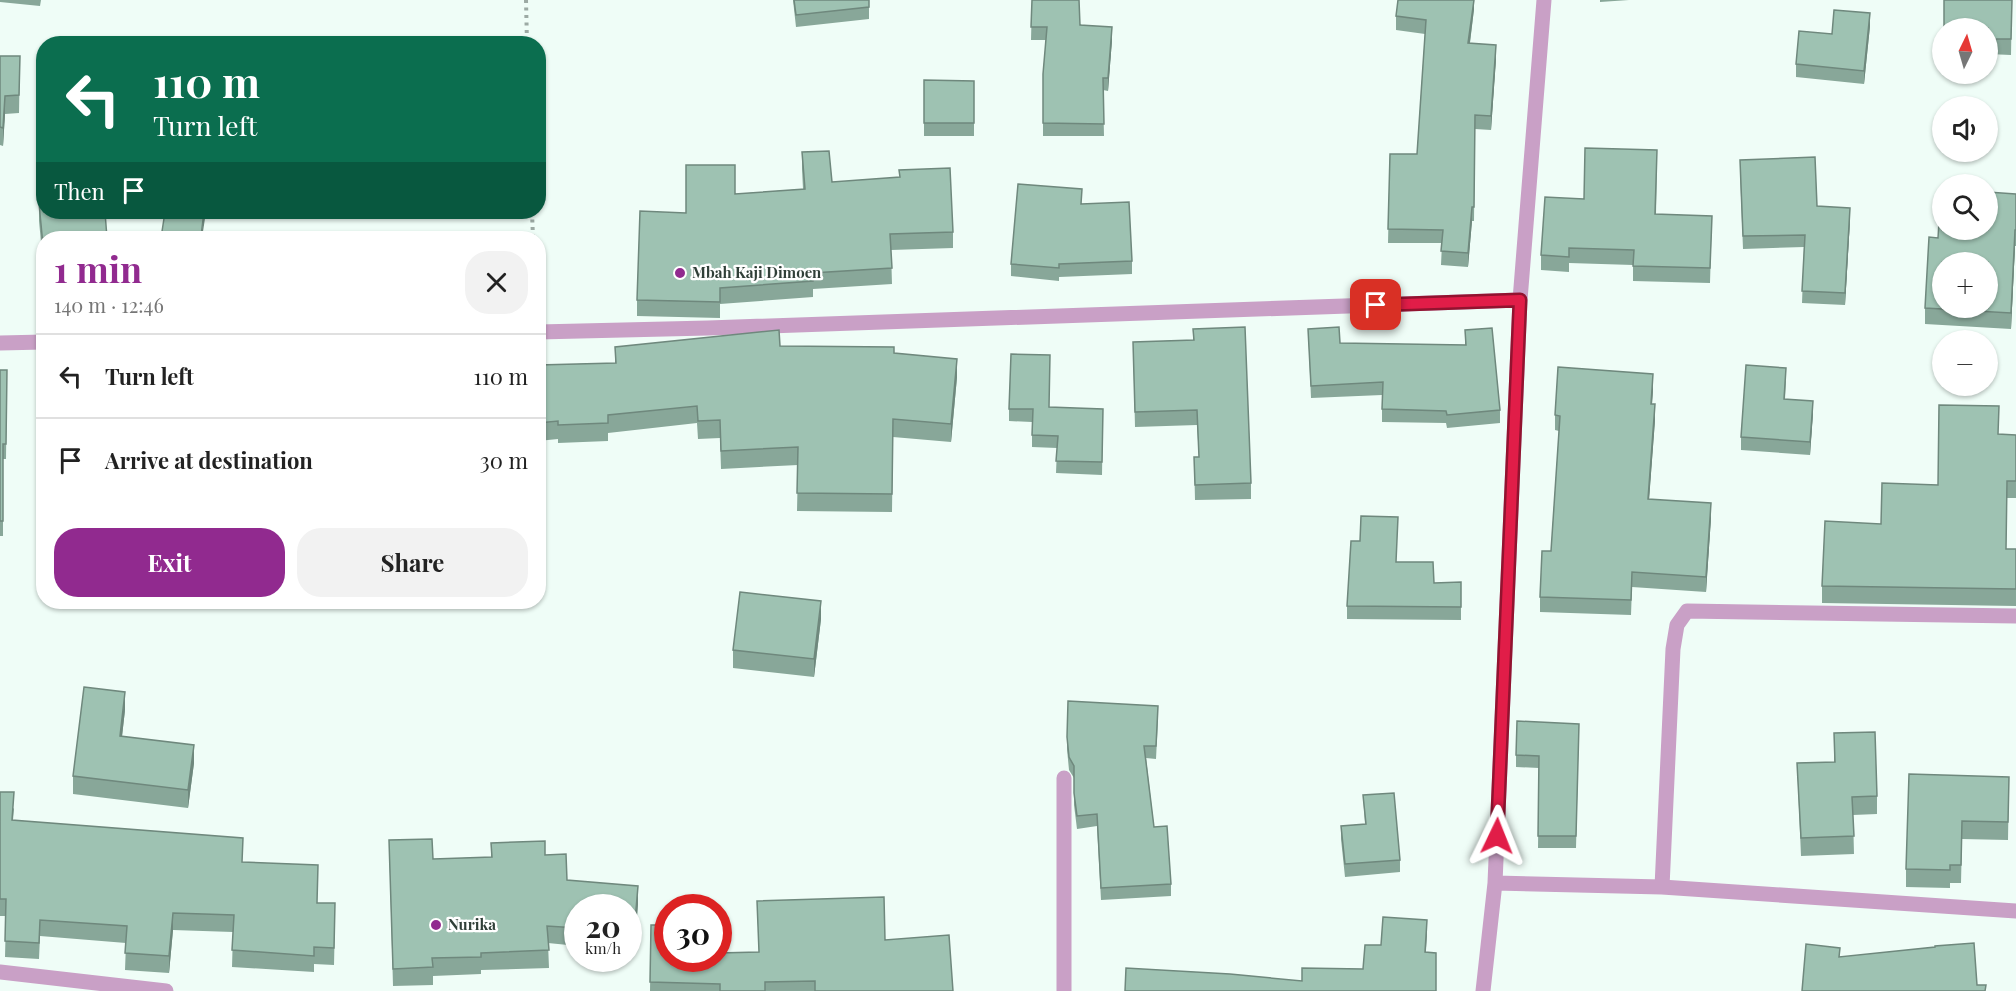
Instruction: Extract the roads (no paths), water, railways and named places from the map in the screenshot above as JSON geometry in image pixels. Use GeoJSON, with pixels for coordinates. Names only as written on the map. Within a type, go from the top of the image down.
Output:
{"type":"FeatureCollection","features":[{"type":"Feature","properties":{"kind":"street"},"geometry":{"type":"LineString","coordinates":[[1482,991],[1495,883],[1520,300],[1544,0]]}},
{"type":"Feature","properties":{"kind":"street"},"geometry":{"type":"LineString","coordinates":[[546,332],[1520,300]]}},
{"type":"Feature","properties":{"kind":"street"},"geometry":{"type":"LineString","coordinates":[[0,343],[36,342]]}},
{"type":"Feature","properties":{"kind":"street"},"geometry":{"type":"LineString","coordinates":[[1662,887],[1673,649],[1677,625],[1687,611],[2016,616]]}},
{"type":"Feature","properties":{"kind":"street"},"geometry":{"type":"LineString","coordinates":[[1064,778],[1064,991]]}},
{"type":"Feature","properties":{"kind":"street"},"geometry":{"type":"LineString","coordinates":[[1495,883],[1662,887],[2016,911]]}},
{"type":"Feature","properties":{"kind":"street"},"geometry":{"type":"LineString","coordinates":[[0,972],[166,991]]}},
{"type":"Feature","properties":{"kind":"place","name":"Mbah Kaji Dimoen"},"geometry":{"type":"Point","coordinates":[680,273]}},
{"type":"Feature","properties":{"kind":"place","name":"Nurika"},"geometry":{"type":"Point","coordinates":[436,925]}}]}
